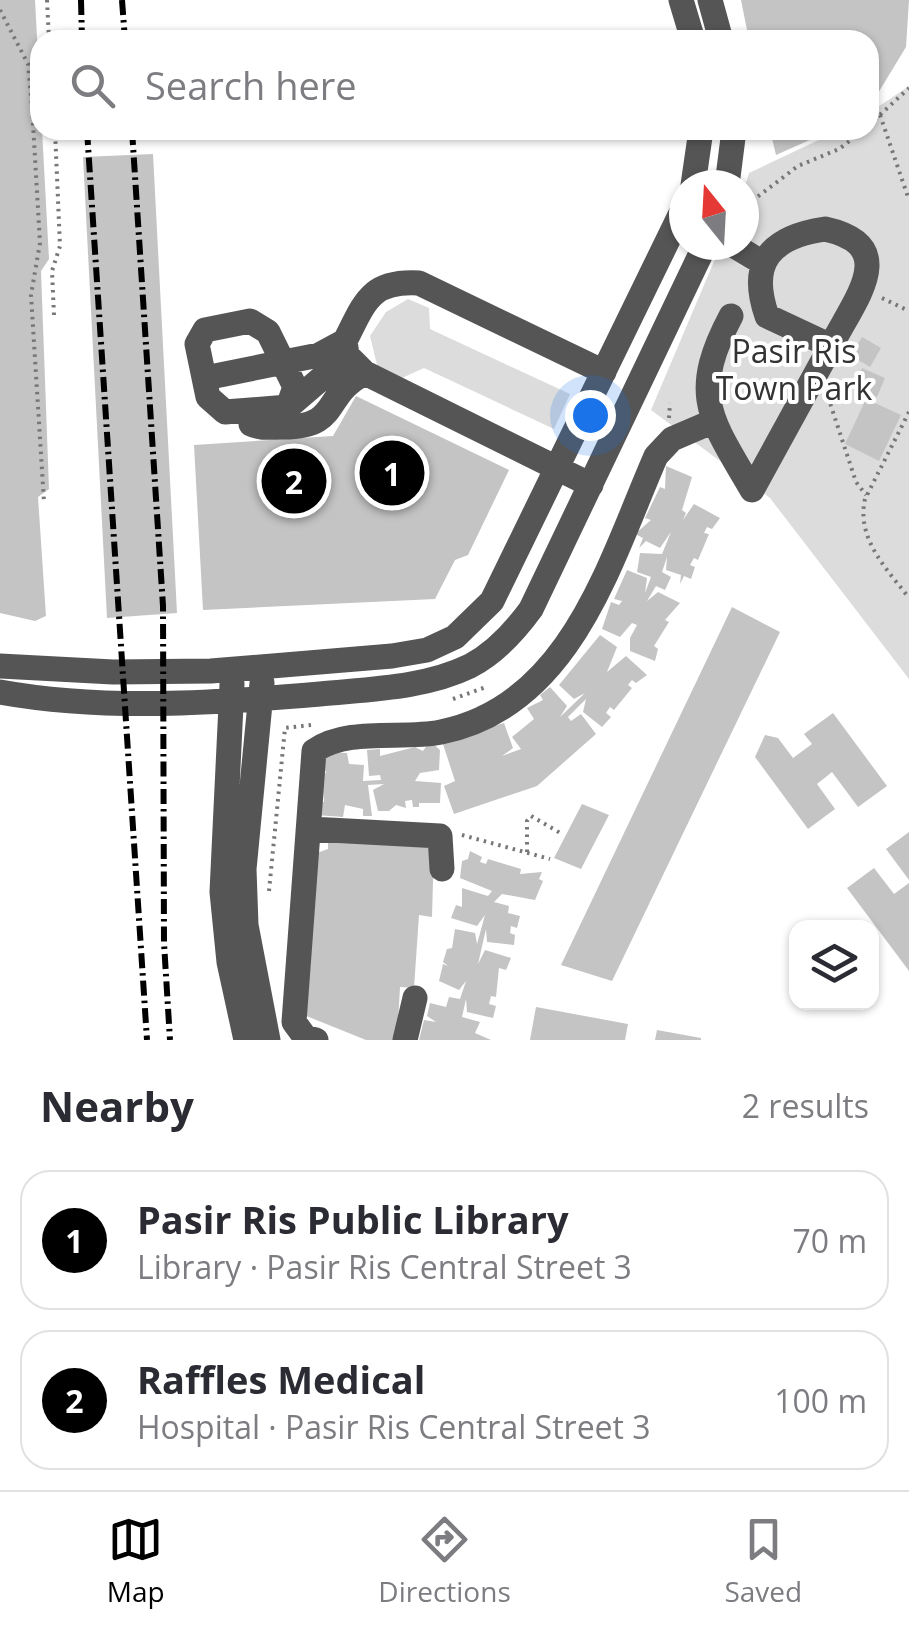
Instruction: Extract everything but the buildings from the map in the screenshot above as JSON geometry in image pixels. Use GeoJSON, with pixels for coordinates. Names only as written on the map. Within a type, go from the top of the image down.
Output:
{"type":"FeatureCollection","features":[{"type":"Feature","properties":{"kind":"street"},"geometry":{"type":"LineString","coordinates":[[680,0],[689,30]]}},
{"type":"Feature","properties":{"kind":"street"},"geometry":{"type":"LineString","coordinates":[[710,0],[718,30]]}},
{"type":"Feature","properties":{"kind":"street"},"geometry":{"type":"LineString","coordinates":[[695,170],[700,140]]}},
{"type":"Feature","properties":{"kind":"street"},"geometry":{"type":"LineString","coordinates":[[728,170],[733,140]]}},
{"type":"Feature","properties":{"kind":"street"},"geometry":{"type":"LineString","coordinates":[[731,316],[710,356],[706,380],[714,421],[752,490],[825,357],[866,277],[867,251],[848,234],[825,228],[797,233],[774,246],[763,263],[760,294],[768,316],[825,357]]}},
{"type":"Feature","properties":{"kind":"street"},"geometry":{"type":"LineString","coordinates":[[0,666],[113,672],[233,670],[392,656],[427,650],[455,637],[492,601],[669,238]]}},
{"type":"Feature","properties":{"kind":"street"},"geometry":{"type":"LineString","coordinates":[[0,692],[101,703],[262,699],[378,688],[439,678],[471,665],[497,648],[531,608],[698,260]]}},
{"type":"Feature","properties":{"kind":"street"},"geometry":{"type":"LineString","coordinates":[[758,260],[763,263]]}},
{"type":"Feature","properties":{"kind":"street"},"geometry":{"type":"LineString","coordinates":[[205,378],[319,355],[345,341],[376,289],[394,282],[419,283],[604,372]]}},
{"type":"Feature","properties":{"kind":"street"},"geometry":{"type":"LineString","coordinates":[[288,407],[295,387],[261,326],[250,321],[205,330],[196,344],[215,406],[234,413],[255,428],[312,427],[321,421],[347,382],[360,370]]}},
{"type":"Feature","properties":{"kind":"street"},"geometry":{"type":"LineString","coordinates":[[345,341],[360,370],[591,485]]}},
{"type":"Feature","properties":{"kind":"street"},"geometry":{"type":"LineString","coordinates":[[234,413],[288,407],[322,378],[360,370]]}},
{"type":"Feature","properties":{"kind":"street"},"geometry":{"type":"LineString","coordinates":[[316,1040],[305,1037],[294,1022],[311,829],[311,762],[324,744],[441,732],[476,720],[522,694],[560,658],[590,607],[656,456],[672,438],[714,421]]}},
{"type":"Feature","properties":{"kind":"street"},"geometry":{"type":"LineString","coordinates":[[264,668],[244,869],[246,926],[268,1040]]}},
{"type":"Feature","properties":{"kind":"street"},"geometry":{"type":"LineString","coordinates":[[233,670],[222,892],[229,962],[246,1040]]}},
{"type":"Feature","properties":{"kind":"street"},"geometry":{"type":"LineString","coordinates":[[311,829],[442,837],[442,868]]}},
{"type":"Feature","properties":{"kind":"street"},"geometry":{"type":"LineString","coordinates":[[405,1040],[415,998]]}},
{"type":"Feature","properties":{"kind":"path"},"geometry":{"type":"LineString","coordinates":[[47,0],[48,30]]}},
{"type":"Feature","properties":{"kind":"path"},"geometry":{"type":"LineString","coordinates":[[0,10],[28,64],[30,78]]}},
{"type":"Feature","properties":{"kind":"path"},"geometry":{"type":"LineString","coordinates":[[909,88],[880,114],[909,200]]}},
{"type":"Feature","properties":{"kind":"path"},"geometry":{"type":"LineString","coordinates":[[34,140],[40,243],[31,295],[44,502]]}},
{"type":"Feature","properties":{"kind":"path"},"geometry":{"type":"LineString","coordinates":[[54,315],[52,271],[60,246],[55,140]]}},
{"type":"Feature","properties":{"kind":"path"},"geometry":{"type":"LineString","coordinates":[[759,196],[798,166],[851,140]]}},
{"type":"Feature","properties":{"kind":"path"},"geometry":{"type":"LineString","coordinates":[[860,288],[909,311]]}},
{"type":"Feature","properties":{"kind":"path"},"geometry":{"type":"LineString","coordinates":[[825,357],[856,482],[866,496]]}},
{"type":"Feature","properties":{"kind":"path"},"geometry":{"type":"LineString","coordinates":[[909,412],[866,496],[863,512],[870,543],[909,598]]}},
{"type":"Feature","properties":{"kind":"path"},"geometry":{"type":"LineString","coordinates":[[267,909],[285,728]]}},
{"type":"Feature","properties":{"kind":"path"},"geometry":{"type":"LineString","coordinates":[[527,852],[528,818],[534,816],[562,834]]}},
{"type":"Feature","properties":{"kind":"path"},"geometry":{"type":"LineString","coordinates":[[442,837],[468,836],[550,858]]}},
{"type":"Feature","properties":{"kind":"green space","name":"Pasir Ris Town Park"},"geometry":{"type":"Polygon","coordinates":[[[909,86],[909,679],[770,498],[651,410],[715,260],[759,260],[759,170],[755,170],[819,140],[879,140],[879,106],[909,86]]]}},
{"type":"Feature","properties":{"kind":"green space"},"geometry":{"type":"Polygon","coordinates":[[[408,299],[429,308],[430,329],[570,394],[554,429],[424,368],[402,378],[378,369],[370,336],[386,312],[408,299]]]}},
{"type":"Feature","properties":{"kind":"railway"},"geometry":{"type":"LineString","coordinates":[[81,0],[82,30]]}},
{"type":"Feature","properties":{"kind":"railway"},"geometry":{"type":"LineString","coordinates":[[122,0],[124,30]]}},
{"type":"Feature","properties":{"kind":"railway"},"geometry":{"type":"LineString","coordinates":[[88,140],[147,1040]]}},
{"type":"Feature","properties":{"kind":"railway"},"geometry":{"type":"LineString","coordinates":[[133,140],[163,606],[164,943],[170,1040]]}},
{"type":"Feature","properties":{"kind":"place","name":"Pasir Ris Public Library"},"geometry":{"type":"Point","coordinates":[392,473]}},
{"type":"Feature","properties":{"kind":"place","name":"Raffles Medical"},"geometry":{"type":"Point","coordinates":[294,481]}}]}
